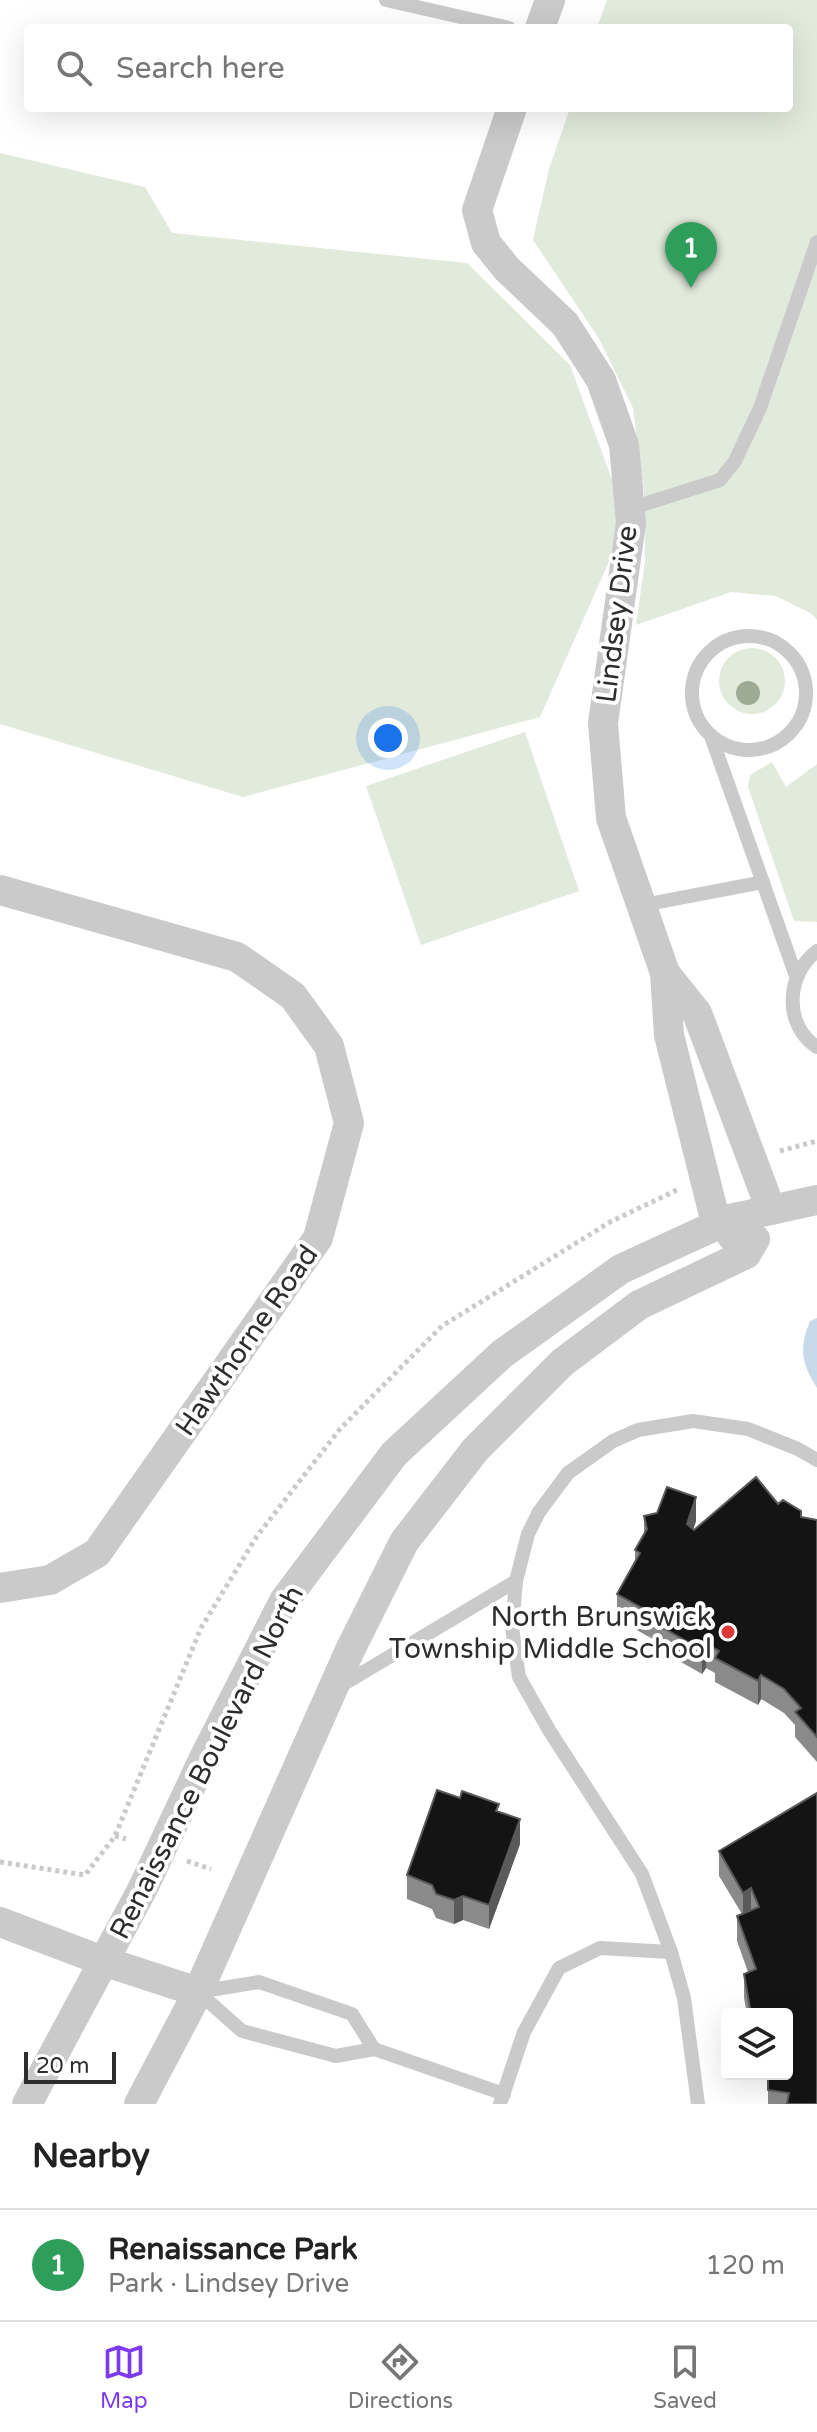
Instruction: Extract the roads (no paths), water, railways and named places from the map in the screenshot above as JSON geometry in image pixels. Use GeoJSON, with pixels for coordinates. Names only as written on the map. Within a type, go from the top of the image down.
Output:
{"type":"FeatureCollection","features":[{"type":"Feature","properties":{"kind":"street"},"geometry":{"type":"LineString","coordinates":[[541,24],[550,0]]}},
{"type":"Feature","properties":{"kind":"street","name":"Lindsey Drive"},"geometry":{"type":"LineString","coordinates":[[511,112],[477,210],[486,243],[507,269],[565,324],[601,380],[624,445],[631,523],[603,723],[611,818],[665,973],[669,1035],[713,1211],[746,1254]]}},
{"type":"Feature","properties":{"kind":"street","name":"Hawthorne Road"},"geometry":{"type":"LineString","coordinates":[[0,890],[237,957],[293,996],[329,1046],[349,1123],[318,1238],[97,1553],[50,1580],[0,1588]]}},
{"type":"Feature","properties":{"kind":"street","name":"Lindsey Drive"},"geometry":{"type":"LineString","coordinates":[[665,973],[697,1013],[771,1210]]}},
{"type":"Feature","properties":{"kind":"street","name":"Renaissance Boulevard North"},"geometry":{"type":"LineString","coordinates":[[27,2104],[143,1888],[205,1756],[284,1601],[394,1454],[502,1354],[621,1269],[723,1223],[817,1200]]}},
{"type":"Feature","properties":{"kind":"street"},"geometry":{"type":"LineString","coordinates":[[139,2104],[198,1992],[333,1690],[404,1542],[475,1450],[563,1362],[639,1305],[746,1254],[771,1210]]}},
{"type":"Feature","properties":{"kind":"street"},"geometry":{"type":"LineString","coordinates":[[0,1922],[103,1961],[198,1992]]}},
{"type":"Feature","properties":{"kind":"lane"},"geometry":{"type":"LineString","coordinates":[[386,0],[491,24]]}},
{"type":"Feature","properties":{"kind":"lane"},"geometry":{"type":"LineString","coordinates":[[629,509],[720,480],[735,461],[760,408],[817,242]]}},
{"type":"Feature","properties":{"kind":"lane"},"geometry":{"type":"LineString","coordinates":[[711,736],[728,746],[746,751],[773,745],[794,729],[803,713],[807,695],[804,675],[795,657],[781,644],[763,636],[743,635],[724,640],[708,652],[697,668],[691,687],[693,706],[700,723],[711,736],[796,976]]}},
{"type":"Feature","properties":{"kind":"lane"},"geometry":{"type":"LineString","coordinates":[[643,905],[763,882]]}},
{"type":"Feature","properties":{"kind":"lane"},"geometry":{"type":"LineString","coordinates":[[817,951],[796,976],[792,993],[793,1012],[800,1029],[817,1047]]}},
{"type":"Feature","properties":{"kind":"lane"},"geometry":{"type":"LineString","coordinates":[[698,2104],[684,1998],[671,1952],[642,1874],[549,1730],[519,1677],[512,1628],[516,1581],[528,1534],[539,1512],[568,1473],[613,1441],[638,1430],[693,1421],[748,1429],[817,1460]]}},
{"type":"Feature","properties":{"kind":"lane"},"geometry":{"type":"LineString","coordinates":[[333,1690],[516,1581]]}},
{"type":"Feature","properties":{"kind":"lane"},"geometry":{"type":"LineString","coordinates":[[198,1992],[242,2031],[336,2056],[374,2049],[502,2099],[524,2032],[559,1968],[600,1948],[671,1952]]}},
{"type":"Feature","properties":{"kind":"lane"},"geometry":{"type":"LineString","coordinates":[[198,1992],[259,1982],[352,2014],[374,2049]]}},
{"type":"Feature","properties":{"kind":"water"},"geometry":{"type":"Polygon","coordinates":[[[817,1318],[817,1388],[805,1363],[803,1347],[810,1321],[817,1318]]]}},
{"type":"Feature","properties":{"kind":"place","name":"Renaissance Park"},"geometry":{"type":"Point","coordinates":[691,288]}},
{"type":"Feature","properties":{"kind":"place","name":"North Brunswick Township Middle School"},"geometry":{"type":"Point","coordinates":[728,1632]}}]}
